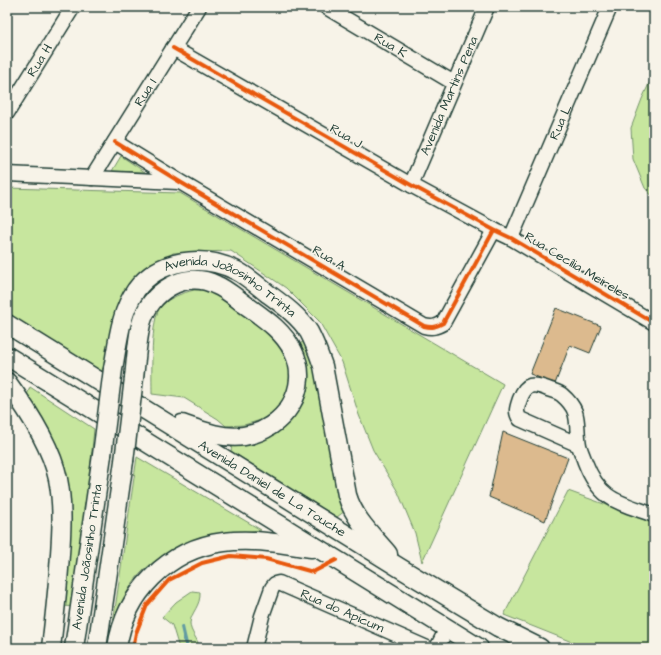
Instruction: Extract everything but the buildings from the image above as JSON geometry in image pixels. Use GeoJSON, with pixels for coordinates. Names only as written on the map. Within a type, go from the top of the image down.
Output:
{"type":"FeatureCollection","features":[{"type":"Feature","properties":{"kind":"main road","name":"Avenida Joãosinho Trinta"},"geometry":{"type":"LineString","coordinates":[[74,648],[123,316],[127,305],[136,290],[149,277],[163,268],[179,262],[196,260],[214,262],[237,271],[287,307],[309,332],[323,366],[349,503],[358,519],[400,568]]}},
{"type":"Feature","properties":{"kind":"main road","name":"Avenida Joãosinho Trinta"},"geometry":{"type":"LineString","coordinates":[[97,648],[124,461],[141,323],[147,308],[155,297],[174,283],[186,280],[197,280],[216,285],[261,316],[280,332],[294,351],[300,377],[298,390],[293,403],[284,415],[276,423],[266,429],[244,436],[217,435],[150,413]]}},
{"type":"Feature","properties":{"kind":"main road","name":"Avenida Daniel de La Touche"},"geometry":{"type":"LineString","coordinates":[[7,324],[400,568],[498,627],[540,648]]}},
{"type":"Feature","properties":{"kind":"main road","name":"Avenida Daniel de La Touche"},"geometry":{"type":"LineString","coordinates":[[7,356],[479,648]]}},
{"type":"Feature","properties":{"kind":"main road"},"geometry":{"type":"LineString","coordinates":[[7,382],[31,417],[42,438],[58,477],[61,498],[62,532],[51,648]]}},
{"type":"Feature","properties":{"kind":"main road"},"geometry":{"type":"LineString","coordinates":[[117,648],[118,637],[128,611],[141,588],[157,572],[186,552],[206,545],[242,541],[318,548]]}},
{"type":"Feature","properties":{"kind":"street","name":"Rua H"},"geometry":{"type":"LineString","coordinates":[[7,113],[73,7]]}},
{"type":"Feature","properties":{"kind":"street","name":"Rua I"},"geometry":{"type":"LineString","coordinates":[[92,178],[199,7]]}},
{"type":"Feature","properties":{"kind":"street","name":"Rua K"},"geometry":{"type":"LineString","coordinates":[[326,7],[454,84]]}},
{"type":"Feature","properties":{"kind":"street","name":"Avenida Martins Pena"},"geometry":{"type":"LineString","coordinates":[[411,185],[487,7]]}},
{"type":"Feature","properties":{"kind":"street","name":"Rua L"},"geometry":{"type":"LineString","coordinates":[[511,238],[610,7]]}},
{"type":"Feature","properties":{"kind":"street","name":"Rua J"},"geometry":{"type":"LineString","coordinates":[[173,48],[411,185],[511,238]]}},
{"type":"Feature","properties":{"kind":"street","name":"Rua A"},"geometry":{"type":"LineString","coordinates":[[115,142],[424,326],[431,328],[443,323],[494,230]]}},
{"type":"Feature","properties":{"kind":"street","name":"Rua A"},"geometry":{"type":"LineString","coordinates":[[7,174],[180,182]]}},
{"type":"Feature","properties":{"kind":"street","name":"Rua Cecília Meireles"},"geometry":{"type":"LineString","coordinates":[[511,238],[654,323]]}},
{"type":"Feature","properties":{"kind":"street"},"geometry":{"type":"LineString","coordinates":[[579,445],[520,419],[516,408],[524,390],[530,386],[537,385],[561,394],[571,404],[577,415],[579,445],[594,481],[612,500],[654,515]]}},
{"type":"Feature","properties":{"kind":"street","name":"Rua do Apicum"},"geometry":{"type":"LineString","coordinates":[[254,648],[262,616],[272,588],[275,584],[279,583],[427,648]]}},
{"type":"Feature","properties":{"kind":"street"},"geometry":{"type":"LineString","coordinates":[[437,648],[447,628]]}},
{"type":"Feature","properties":{"kind":"green space"},"geometry":{"type":"Polygon","coordinates":[[[654,73],[654,198],[645,188],[633,159],[631,128],[654,73]]]}},
{"type":"Feature","properties":{"kind":"green space"},"geometry":{"type":"Polygon","coordinates":[[[121,156],[145,172],[112,171],[121,156]]]}},
{"type":"Feature","properties":{"kind":"green space"},"geometry":{"type":"Polygon","coordinates":[[[7,188],[180,193],[503,384],[422,562],[415,533],[398,492],[373,450],[359,415],[342,362],[319,321],[286,288],[231,251],[173,253],[134,282],[107,379],[7,315],[7,188]]]}},
{"type":"Feature","properties":{"kind":"green space"},"geometry":{"type":"Polygon","coordinates":[[[194,290],[207,290],[222,297],[271,333],[285,350],[291,365],[291,383],[287,397],[277,409],[261,420],[244,425],[226,426],[218,419],[184,398],[152,394],[152,348],[157,312],[168,300],[194,290]]]}},
{"type":"Feature","properties":{"kind":"green space"},"geometry":{"type":"Polygon","coordinates":[[[306,340],[317,372],[335,483],[345,511],[337,517],[231,451],[232,445],[257,442],[273,435],[288,423],[294,415],[303,399],[304,390],[298,345],[306,340]]]}},
{"type":"Feature","properties":{"kind":"green space"},"geometry":{"type":"Polygon","coordinates":[[[30,387],[94,429],[77,607],[62,606],[70,540],[26,398],[30,387]]]}},
{"type":"Feature","properties":{"kind":"green space"},"geometry":{"type":"Polygon","coordinates":[[[137,457],[261,530],[224,534],[207,538],[182,547],[159,558],[140,574],[132,584],[113,623],[137,457]]]}},
{"type":"Feature","properties":{"kind":"green space"},"geometry":{"type":"Polygon","coordinates":[[[568,491],[654,522],[654,648],[587,648],[504,615],[568,491]]]}},
{"type":"Feature","properties":{"kind":"green space"},"geometry":{"type":"Polygon","coordinates":[[[192,591],[200,592],[198,605],[192,615],[190,623],[191,630],[198,642],[199,648],[179,648],[172,625],[162,617],[176,602],[192,591]]]}},
{"type":"Feature","properties":{"kind":"waterway"},"geometry":{"type":"LineString","coordinates":[[182,627],[187,648]]}},
{"type":"Feature","properties":{"kind":"cycle path"},"geometry":{"type":"LineString","coordinates":[[173,48],[411,185],[511,238],[654,323]]}},
{"type":"Feature","properties":{"kind":"cycle path"},"geometry":{"type":"LineString","coordinates":[[115,142],[424,326],[434,327],[443,323],[494,230]]}},
{"type":"Feature","properties":{"kind":"cycle path"},"geometry":{"type":"LineString","coordinates":[[133,648],[136,633],[147,605],[169,580],[202,563],[231,556],[266,559],[313,572],[336,560]]}}]}
